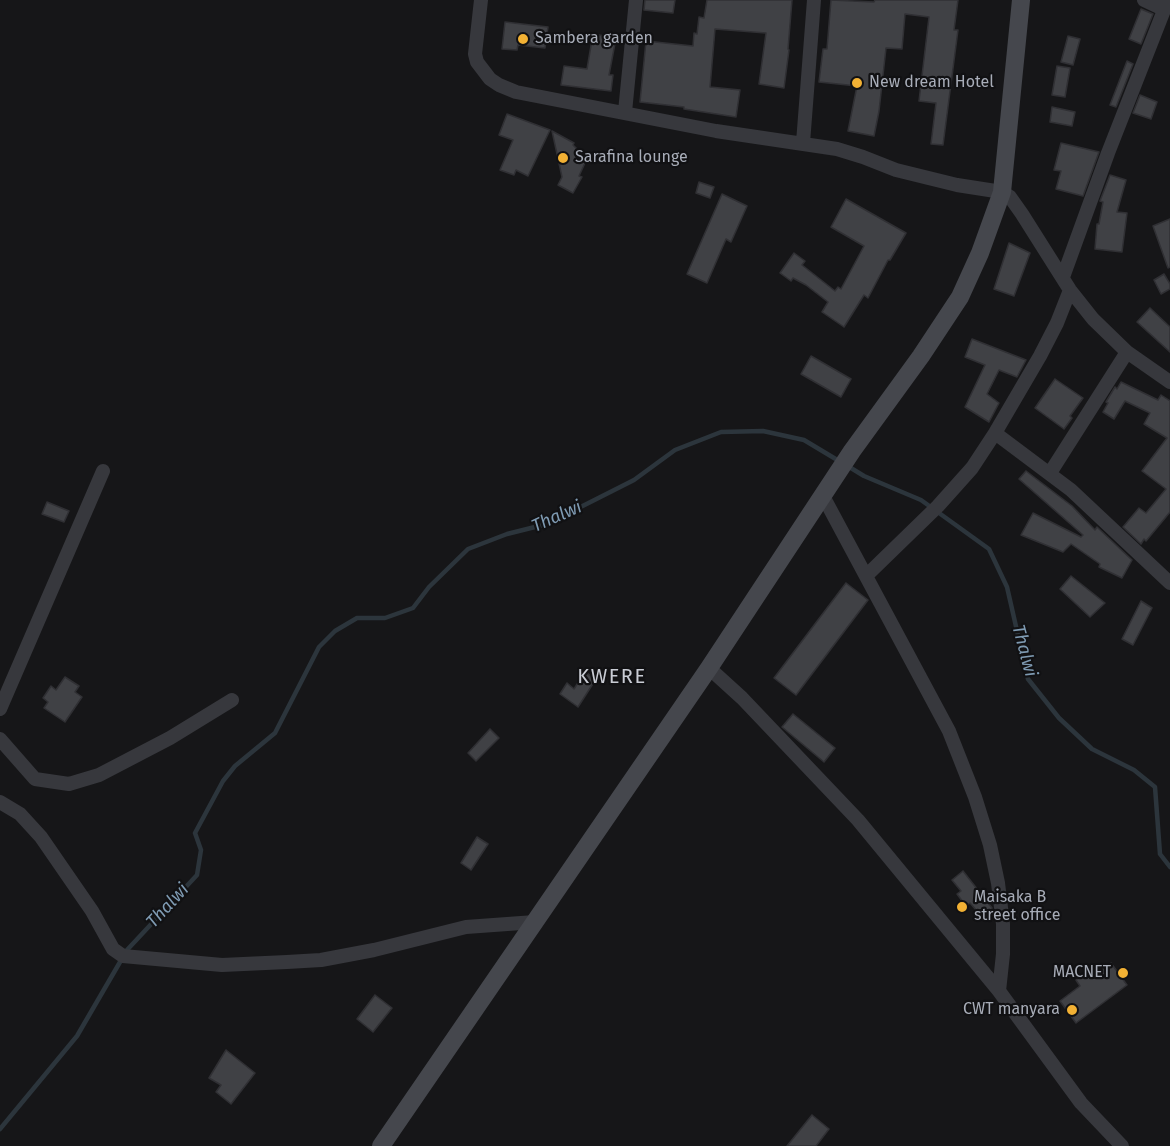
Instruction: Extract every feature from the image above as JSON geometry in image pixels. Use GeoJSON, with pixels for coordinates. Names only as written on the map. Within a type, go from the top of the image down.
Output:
{"type":"FeatureCollection","features":[{"type":"Feature","properties":{"kind":"street"},"geometry":{"type":"LineString","coordinates":[[481,0],[475,54],[481,69],[499,85],[537,97],[716,131],[849,152],[896,170],[957,185],[1002,192],[1010,197],[1070,290],[1093,320],[1127,352],[1170,382]]}},
{"type":"Feature","properties":{"kind":"street"},"geometry":{"type":"LineString","coordinates":[[625,112],[636,0]]}},
{"type":"Feature","properties":{"kind":"street"},"geometry":{"type":"LineString","coordinates":[[803,143],[814,0]]}},
{"type":"Feature","properties":{"kind":"street"},"geometry":{"type":"LineString","coordinates":[[381,1146],[709,668],[852,451],[921,356],[960,297],[980,253],[1002,192],[1021,0]]}},
{"type":"Feature","properties":{"kind":"street"},"geometry":{"type":"LineString","coordinates":[[1063,277],[1166,4],[1144,0]]}},
{"type":"Feature","properties":{"kind":"street"},"geometry":{"type":"LineString","coordinates":[[867,575],[957,486],[995,433],[1057,323],[1070,290]]}},
{"type":"Feature","properties":{"kind":"street"},"geometry":{"type":"LineString","coordinates":[[1050,473],[1127,352]]}},
{"type":"Feature","properties":{"kind":"street"},"geometry":{"type":"LineString","coordinates":[[995,433],[1050,473],[1102,518],[1170,583]]}},
{"type":"Feature","properties":{"kind":"street"},"geometry":{"type":"LineString","coordinates":[[0,709],[103,471]]}},
{"type":"Feature","properties":{"kind":"street"},"geometry":{"type":"LineString","coordinates":[[823,496],[949,731],[983,818],[998,883],[1003,924],[1004,954],[999,991]]}},
{"type":"Feature","properties":{"kind":"street"},"geometry":{"type":"LineString","coordinates":[[709,668],[742,698],[858,820],[999,991],[1081,1103],[1122,1146]]}},
{"type":"Feature","properties":{"kind":"street"},"geometry":{"type":"LineString","coordinates":[[0,739],[35,779],[69,784],[99,776],[170,738],[232,700]]}},
{"type":"Feature","properties":{"kind":"street"},"geometry":{"type":"LineString","coordinates":[[0,802],[20,814],[41,837],[87,903],[113,949],[123,956],[177,963],[222,965],[299,962],[374,950],[466,927],[535,922]]}},
{"type":"Feature","properties":{"kind":"building"},"geometry":{"type":"Polygon","coordinates":[[[645,0],[675,0],[673,13],[644,10],[645,0]]]}},
{"type":"Feature","properties":{"kind":"building"},"geometry":{"type":"Polygon","coordinates":[[[707,0],[792,0],[784,88],[759,84],[766,33],[715,29],[710,87],[740,90],[736,117],[684,109],[684,107],[640,102],[646,41],[693,46],[694,33],[697,34],[699,17],[704,18],[707,0]]]}},
{"type":"Feature","properties":{"kind":"building"},"geometry":{"type":"Polygon","coordinates":[[[831,0],[874,2],[875,0],[958,0],[954,30],[958,30],[943,145],[931,144],[936,103],[919,101],[929,17],[905,14],[902,49],[886,48],[874,136],[848,131],[857,86],[819,82],[823,49],[827,49],[831,0]]]}},
{"type":"Feature","properties":{"kind":"building"},"geometry":{"type":"Polygon","coordinates":[[[1141,9],[1153,14],[1141,44],[1129,39],[1141,9]]]}},
{"type":"Feature","properties":{"kind":"building"},"geometry":{"type":"Polygon","coordinates":[[[505,22],[548,27],[545,48],[518,45],[517,50],[502,49],[505,22]]]}},
{"type":"Feature","properties":{"kind":"building"},"geometry":{"type":"Polygon","coordinates":[[[593,34],[616,38],[609,75],[613,75],[611,91],[561,85],[564,66],[587,69],[593,34]]]}},
{"type":"Feature","properties":{"kind":"building"},"geometry":{"type":"Polygon","coordinates":[[[1068,36],[1080,39],[1073,65],[1061,62],[1068,36]]]}},
{"type":"Feature","properties":{"kind":"building"},"geometry":{"type":"Polygon","coordinates":[[[1127,61],[1133,64],[1116,107],[1110,105],[1127,61]]]}},
{"type":"Feature","properties":{"kind":"building"},"geometry":{"type":"Polygon","coordinates":[[[1057,66],[1070,68],[1065,97],[1052,95],[1057,66]]]}},
{"type":"Feature","properties":{"kind":"building"},"geometry":{"type":"Polygon","coordinates":[[[1140,95],[1157,102],[1151,119],[1133,113],[1140,95]]]}},
{"type":"Feature","properties":{"kind":"building"},"geometry":{"type":"Polygon","coordinates":[[[1052,107],[1075,112],[1072,126],[1050,122],[1052,107]]]}},
{"type":"Feature","properties":{"kind":"building"},"geometry":{"type":"Polygon","coordinates":[[[507,114],[550,130],[528,176],[516,170],[514,175],[500,170],[513,140],[499,135],[507,114]]]}},
{"type":"Feature","properties":{"kind":"building"},"geometry":{"type":"Polygon","coordinates":[[[552,131],[574,143],[573,145],[585,157],[585,163],[579,176],[582,177],[573,193],[558,185],[562,177],[552,131]]]}},
{"type":"Feature","properties":{"kind":"building"},"geometry":{"type":"Polygon","coordinates":[[[1061,143],[1099,152],[1083,196],[1056,189],[1061,171],[1054,170],[1061,143]]]}},
{"type":"Feature","properties":{"kind":"building"},"geometry":{"type":"Polygon","coordinates":[[[1110,175],[1126,180],[1117,212],[1127,213],[1122,252],[1095,249],[1097,224],[1099,224],[1103,202],[1100,201],[1110,175]]]}},
{"type":"Feature","properties":{"kind":"building"},"geometry":{"type":"Polygon","coordinates":[[[699,182],[714,187],[710,198],[696,193],[699,182]]]}},
{"type":"Feature","properties":{"kind":"building"},"geometry":{"type":"Polygon","coordinates":[[[722,194],[747,206],[731,242],[726,239],[707,283],[687,274],[722,194]]]}},
{"type":"Feature","properties":{"kind":"building"},"geometry":{"type":"Polygon","coordinates":[[[846,199],[906,233],[888,260],[868,298],[864,295],[844,327],[822,312],[828,302],[806,285],[793,278],[791,281],[780,273],[794,253],[805,261],[802,265],[835,291],[838,287],[841,289],[864,246],[831,227],[846,199]]]}},
{"type":"Feature","properties":{"kind":"building"},"geometry":{"type":"Polygon","coordinates":[[[1170,219],[1170,267],[1168,268],[1153,226],[1170,219]]]}},
{"type":"Feature","properties":{"kind":"building"},"geometry":{"type":"Polygon","coordinates":[[[1009,243],[1030,253],[1014,296],[994,289],[1009,243]]]}},
{"type":"Feature","properties":{"kind":"building"},"geometry":{"type":"Polygon","coordinates":[[[1164,274],[1170,284],[1170,289],[1161,294],[1154,280],[1164,274]]]}},
{"type":"Feature","properties":{"kind":"building"},"geometry":{"type":"Polygon","coordinates":[[[1150,308],[1170,327],[1170,352],[1137,322],[1150,308]]]}},
{"type":"Feature","properties":{"kind":"building"},"geometry":{"type":"Polygon","coordinates":[[[972,339],[1026,360],[1017,377],[999,370],[987,394],[999,403],[989,422],[965,407],[985,365],[965,357],[972,339]]]}},
{"type":"Feature","properties":{"kind":"building"},"geometry":{"type":"Polygon","coordinates":[[[811,356],[851,379],[841,397],[801,374],[811,356]]]}},
{"type":"Feature","properties":{"kind":"building"},"geometry":{"type":"Polygon","coordinates":[[[1055,379],[1083,398],[1064,429],[1035,408],[1055,379]]]}},
{"type":"Feature","properties":{"kind":"building"},"geometry":{"type":"Polygon","coordinates":[[[1121,382],[1158,400],[1161,395],[1170,401],[1170,512],[1141,544],[1123,527],[1139,508],[1146,513],[1166,489],[1142,471],[1167,438],[1144,424],[1150,413],[1125,401],[1114,419],[1103,412],[1115,387],[1117,389],[1121,382]]]}},
{"type":"Feature","properties":{"kind":"building"},"geometry":{"type":"Polygon","coordinates":[[[1026,471],[1072,506],[1095,530],[1097,527],[1132,560],[1122,578],[1099,567],[1100,564],[1071,544],[1063,552],[1021,535],[1033,513],[1081,537],[1083,535],[1019,479],[1026,471]]]}},
{"type":"Feature","properties":{"kind":"building"},"geometry":{"type":"Polygon","coordinates":[[[47,502],[69,511],[64,522],[42,514],[47,502]]]}},
{"type":"Feature","properties":{"kind":"building"},"geometry":{"type":"Polygon","coordinates":[[[1071,576],[1105,603],[1090,617],[1060,589],[1071,576]]]}},
{"type":"Feature","properties":{"kind":"building"},"geometry":{"type":"Polygon","coordinates":[[[846,583],[868,600],[796,695],[774,678],[846,583]]]}},
{"type":"Feature","properties":{"kind":"building"},"geometry":{"type":"Polygon","coordinates":[[[1141,601],[1152,608],[1133,645],[1122,639],[1141,601]]]}},
{"type":"Feature","properties":{"kind":"building"},"geometry":{"type":"Polygon","coordinates":[[[585,672],[596,679],[578,707],[560,694],[567,683],[574,689],[585,672]]]}},
{"type":"Feature","properties":{"kind":"building"},"geometry":{"type":"Polygon","coordinates":[[[65,677],[79,686],[75,692],[82,697],[65,722],[44,708],[48,702],[43,698],[51,686],[56,690],[65,677]]]}},
{"type":"Feature","properties":{"kind":"building"},"geometry":{"type":"Polygon","coordinates":[[[793,714],[835,748],[824,762],[782,727],[793,714]]]}},
{"type":"Feature","properties":{"kind":"building"},"geometry":{"type":"Polygon","coordinates":[[[490,729],[499,738],[476,761],[468,753],[490,729]]]}},
{"type":"Feature","properties":{"kind":"building"},"geometry":{"type":"Polygon","coordinates":[[[477,837],[488,844],[471,870],[461,863],[477,837]]]}},
{"type":"Feature","properties":{"kind":"building"},"geometry":{"type":"Polygon","coordinates":[[[963,871],[992,908],[992,911],[983,918],[970,903],[966,906],[957,894],[961,891],[952,880],[963,871]]]}},
{"type":"Feature","properties":{"kind":"building"},"geometry":{"type":"Polygon","coordinates":[[[1111,963],[1127,985],[1076,1023],[1060,1001],[1080,986],[1076,980],[1088,971],[1092,977],[1111,963]]]}},
{"type":"Feature","properties":{"kind":"building"},"geometry":{"type":"Polygon","coordinates":[[[375,995],[392,1008],[373,1032],[357,1019],[375,995]]]}},
{"type":"Feature","properties":{"kind":"building"},"geometry":{"type":"Polygon","coordinates":[[[226,1050],[255,1073],[231,1104],[216,1092],[221,1085],[209,1078],[226,1050]]]}},
{"type":"Feature","properties":{"kind":"building"},"geometry":{"type":"Polygon","coordinates":[[[812,1115],[829,1129],[816,1146],[787,1146],[812,1115]]]}},
{"type":"Feature","properties":{"kind":"waterway","name":"Thalwi"},"geometry":{"type":"LineString","coordinates":[[0,1129],[77,1036],[127,950],[197,875],[201,850],[195,833],[223,781],[235,766],[275,733],[319,647],[335,631],[357,618],[385,618],[413,608],[429,587],[468,549],[507,534],[547,524],[634,480],[675,450],[721,432],[763,431],[804,440],[839,461]]}},
{"type":"Feature","properties":{"kind":"waterway","name":"Thalwi"},"geometry":{"type":"LineString","coordinates":[[846,465],[864,476],[921,500],[989,549],[1007,587],[1028,679],[1059,718],[1092,749],[1134,770],[1155,787],[1160,854],[1170,867]]}},
{"type":"Feature","properties":{"kind":"place","name":"Sambera garden"},"geometry":{"type":"Point","coordinates":[523,39]}},
{"type":"Feature","properties":{"kind":"place","name":"New dream Hotel"},"geometry":{"type":"Point","coordinates":[857,83]}},
{"type":"Feature","properties":{"kind":"place","name":"Sarafina lounge"},"geometry":{"type":"Point","coordinates":[563,158]}},
{"type":"Feature","properties":{"kind":"place","name":"Maisaka B street office"},"geometry":{"type":"Point","coordinates":[962,907]}},
{"type":"Feature","properties":{"kind":"place","name":"MACNET"},"geometry":{"type":"Point","coordinates":[1123,973]}},
{"type":"Feature","properties":{"kind":"place","name":"CWT manyara"},"geometry":{"type":"Point","coordinates":[1072,1010]}},
{"type":"Feature","properties":{"kind":"district","name":"KWERE"},"geometry":{"type":"Point","coordinates":[612,677]}}]}
